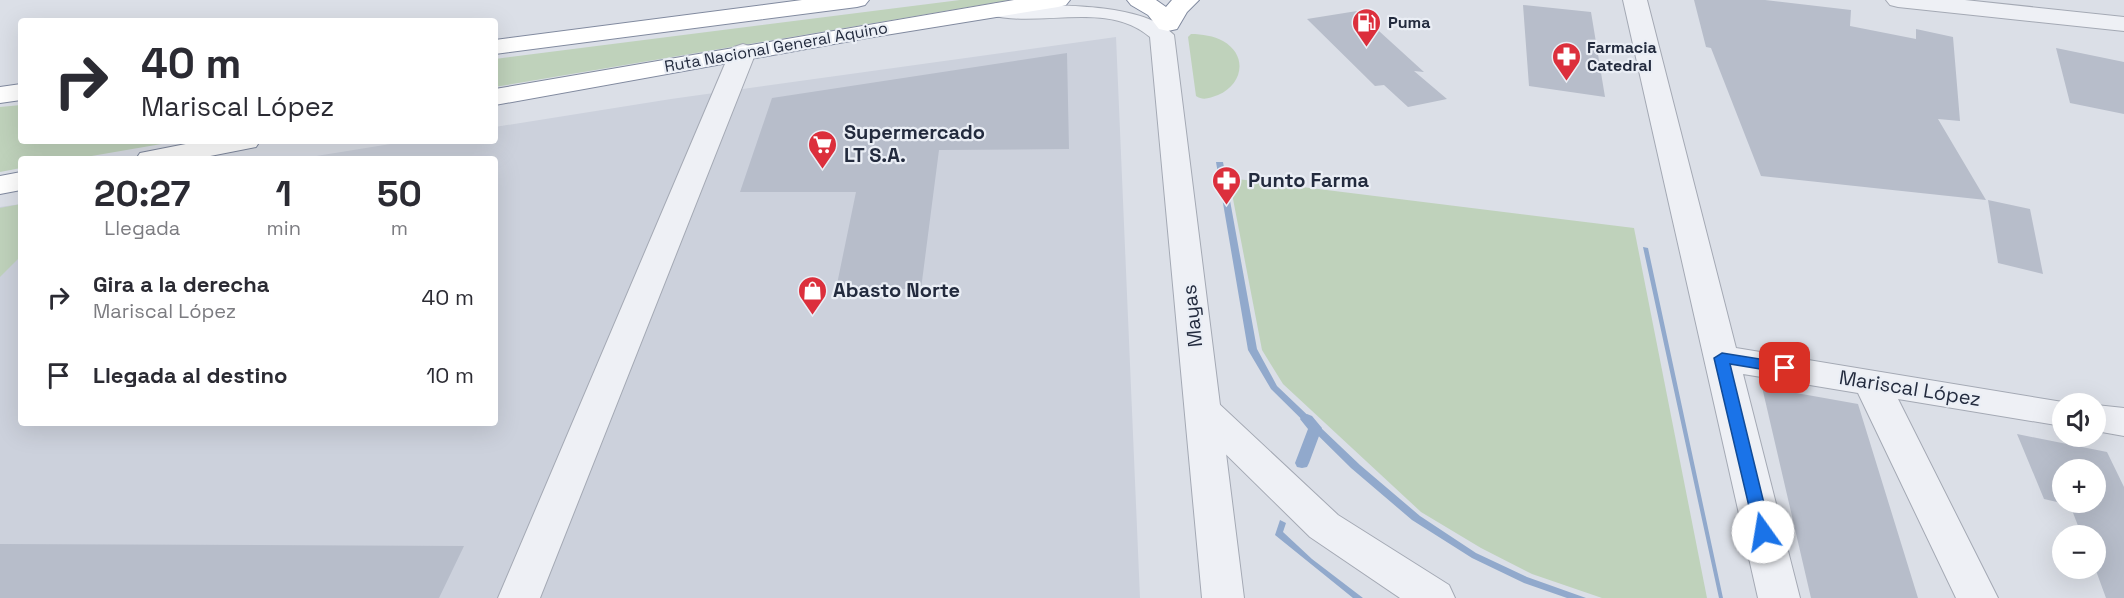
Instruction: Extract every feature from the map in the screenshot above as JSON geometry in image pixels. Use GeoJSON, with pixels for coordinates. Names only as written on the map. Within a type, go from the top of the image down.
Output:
{"type":"FeatureCollection","features":[{"type":"Feature","properties":{"kind":"highway","name":"Ruta Nacional General Aquino"},"geometry":{"type":"LineString","coordinates":[[498,47],[857,0]]}},
{"type":"Feature","properties":{"kind":"highway","name":"Ruta Nacional General Aquino"},"geometry":{"type":"LineString","coordinates":[[498,95],[1058,0]]}},
{"type":"Feature","properties":{"kind":"highway"},"geometry":{"type":"LineString","coordinates":[[1139,0],[1156,10],[1165,29]]}},
{"type":"Feature","properties":{"kind":"highway"},"geometry":{"type":"LineString","coordinates":[[1165,29],[1177,8],[1187,0]]}},
{"type":"Feature","properties":{"kind":"highway"},"geometry":{"type":"LineString","coordinates":[[0,94],[18,92]]}},
{"type":"Feature","properties":{"kind":"highway"},"geometry":{"type":"LineString","coordinates":[[166,156],[230,144]]}},
{"type":"Feature","properties":{"kind":"highway"},"geometry":{"type":"LineString","coordinates":[[0,185],[18,182]]}},
{"type":"Feature","properties":{"kind":"street"},"geometry":{"type":"LineString","coordinates":[[1635,0],[1779,598]]}},
{"type":"Feature","properties":{"kind":"street"},"geometry":{"type":"LineString","coordinates":[[1898,0],[2124,24]]}},
{"type":"Feature","properties":{"kind":"street"},"geometry":{"type":"LineString","coordinates":[[998,10],[1017,13],[1096,7],[1119,10],[1165,29]]}},
{"type":"Feature","properties":{"kind":"street","name":"Mayas"},"geometry":{"type":"LineString","coordinates":[[1165,29],[1223,598]]}},
{"type":"Feature","properties":{"kind":"street"},"geometry":{"type":"LineString","coordinates":[[519,598],[744,52]]}},
{"type":"Feature","properties":{"kind":"street","name":"Mariscal López"},"geometry":{"type":"LineString","coordinates":[[1722,358],[2052,411]]}},
{"type":"Feature","properties":{"kind":"street"},"geometry":{"type":"LineString","coordinates":[[1871,382],[1977,598]]}},
{"type":"Feature","properties":{"kind":"street"},"geometry":{"type":"LineString","coordinates":[[1203,410],[1324,526],[1434,598]]}},
{"type":"Feature","properties":{"kind":"street"},"geometry":{"type":"LineString","coordinates":[[2106,419],[2124,422]]}},
{"type":"Feature","properties":{"kind":"shaded area","name":"Abasto Norte"},"geometry":{"type":"Polygon","coordinates":[[[1116,37],[1140,598],[0,598],[0,207],[18,204],[18,426],[498,426],[498,156],[316,156],[390,144],[498,144],[498,127],[671,99],[1116,37]]]}},
{"type":"Feature","properties":{"kind":"green space"},"geometry":{"type":"Polygon","coordinates":[[[960,0],[1010,0],[498,86],[498,59],[960,0]]]}},
{"type":"Feature","properties":{"kind":"green space"},"geometry":{"type":"Polygon","coordinates":[[[1191,34],[1219,39],[1237,54],[1239,70],[1237,77],[1233,84],[1218,95],[1204,99],[1196,96],[1188,37],[1191,34]]]}},
{"type":"Feature","properties":{"kind":"green space"},"geometry":{"type":"Polygon","coordinates":[[[18,105],[18,144],[162,144],[92,156],[18,156],[18,169],[0,172],[0,107],[18,105]]]}},
{"type":"Feature","properties":{"kind":"green space"},"geometry":{"type":"Polygon","coordinates":[[[1229,178],[1634,228],[1707,598],[1602,598],[1532,574],[1481,548],[1421,512],[1283,384],[1262,350],[1229,178]]]}},
{"type":"Feature","properties":{"kind":"green space"},"geometry":{"type":"Polygon","coordinates":[[[18,205],[18,259],[0,277],[0,208],[18,205]]]}},
{"type":"Feature","properties":{"kind":"water"},"geometry":{"type":"Polygon","coordinates":[[[1216,162],[1223,162],[1257,349],[1277,386],[1360,465],[1420,516],[1476,553],[1527,577],[1586,598],[1567,598],[1524,583],[1472,558],[1412,520],[1351,468],[1271,389],[1248,350],[1216,162]]]}},
{"type":"Feature","properties":{"kind":"water"},"geometry":{"type":"Polygon","coordinates":[[[1643,247],[1648,248],[1723,598],[1719,598],[1643,247]]]}},
{"type":"Feature","properties":{"kind":"water"},"geometry":{"type":"Polygon","coordinates":[[[1280,520],[1286,523],[1283,532],[1312,559],[1363,598],[1353,598],[1275,535],[1280,520]]]}},
{"type":"Feature","properties":{"kind":"building"},"geometry":{"type":"Polygon","coordinates":[[[1694,0],[1765,0],[1851,10],[1850,26],[1916,39],[1916,29],[1953,37],[1960,121],[1938,119],[1986,200],[1761,176],[1711,48],[1706,47],[1694,0]]]}},
{"type":"Feature","properties":{"kind":"building"},"geometry":{"type":"Polygon","coordinates":[[[1523,5],[1591,12],[1605,97],[1529,86],[1523,5]]]}},
{"type":"Feature","properties":{"kind":"building","name":"Puma"},"geometry":{"type":"Polygon","coordinates":[[[1357,11],[1424,72],[1414,71],[1447,99],[1408,107],[1384,85],[1375,86],[1307,19],[1357,11]]]}},
{"type":"Feature","properties":{"kind":"building"},"geometry":{"type":"Polygon","coordinates":[[[2056,48],[2124,62],[2124,114],[2070,103],[2056,48]]]}},
{"type":"Feature","properties":{"kind":"building","name":"Supermercado LT S.A."},"geometry":{"type":"Polygon","coordinates":[[[1067,53],[1069,149],[939,150],[921,289],[836,289],[856,192],[740,192],[772,98],[1067,53]]]}},
{"type":"Feature","properties":{"kind":"building"},"geometry":{"type":"Polygon","coordinates":[[[1988,200],[2030,209],[2043,274],[1998,263],[1988,200]]]}},
{"type":"Feature","properties":{"kind":"building"},"geometry":{"type":"Polygon","coordinates":[[[1762,387],[1858,404],[1918,598],[1811,598],[1762,387]]]}},
{"type":"Feature","properties":{"kind":"building"},"geometry":{"type":"Polygon","coordinates":[[[2017,434],[2052,441],[2052,447],[2082,447],[2107,452],[2124,487],[2124,598],[2106,598],[2099,579],[2106,579],[2106,525],[2078,525],[2073,513],[2106,513],[2106,459],[2052,459],[2052,501],[2044,499],[2017,434]]]}},
{"type":"Feature","properties":{"kind":"building"},"geometry":{"type":"Polygon","coordinates":[[[0,544],[464,546],[439,598],[0,598],[0,544]]]}},
{"type":"Feature","properties":{"kind":"waterway"},"geometry":{"type":"LineString","coordinates":[[1302,463],[1315,428],[1307,419]]}},
{"type":"Feature","properties":{"kind":"place","name":"Puma"},"geometry":{"type":"Point","coordinates":[1367,48]}},
{"type":"Feature","properties":{"kind":"place","name":"Farmacia Catedral"},"geometry":{"type":"Point","coordinates":[1566,82]}},
{"type":"Feature","properties":{"kind":"place","name":"Supermercado LT S.A."},"geometry":{"type":"Point","coordinates":[823,170]}},
{"type":"Feature","properties":{"kind":"place","name":"Punto Farma"},"geometry":{"type":"Point","coordinates":[1227,206]}},
{"type":"Feature","properties":{"kind":"place","name":"Abasto Norte"},"geometry":{"type":"Point","coordinates":[812,316]}},
{"type":"Feature","properties":{"kind":"route"},"geometry":{"type":"LineString","coordinates":[[1763,532],[1722,358],[1785,368]]}}]}
